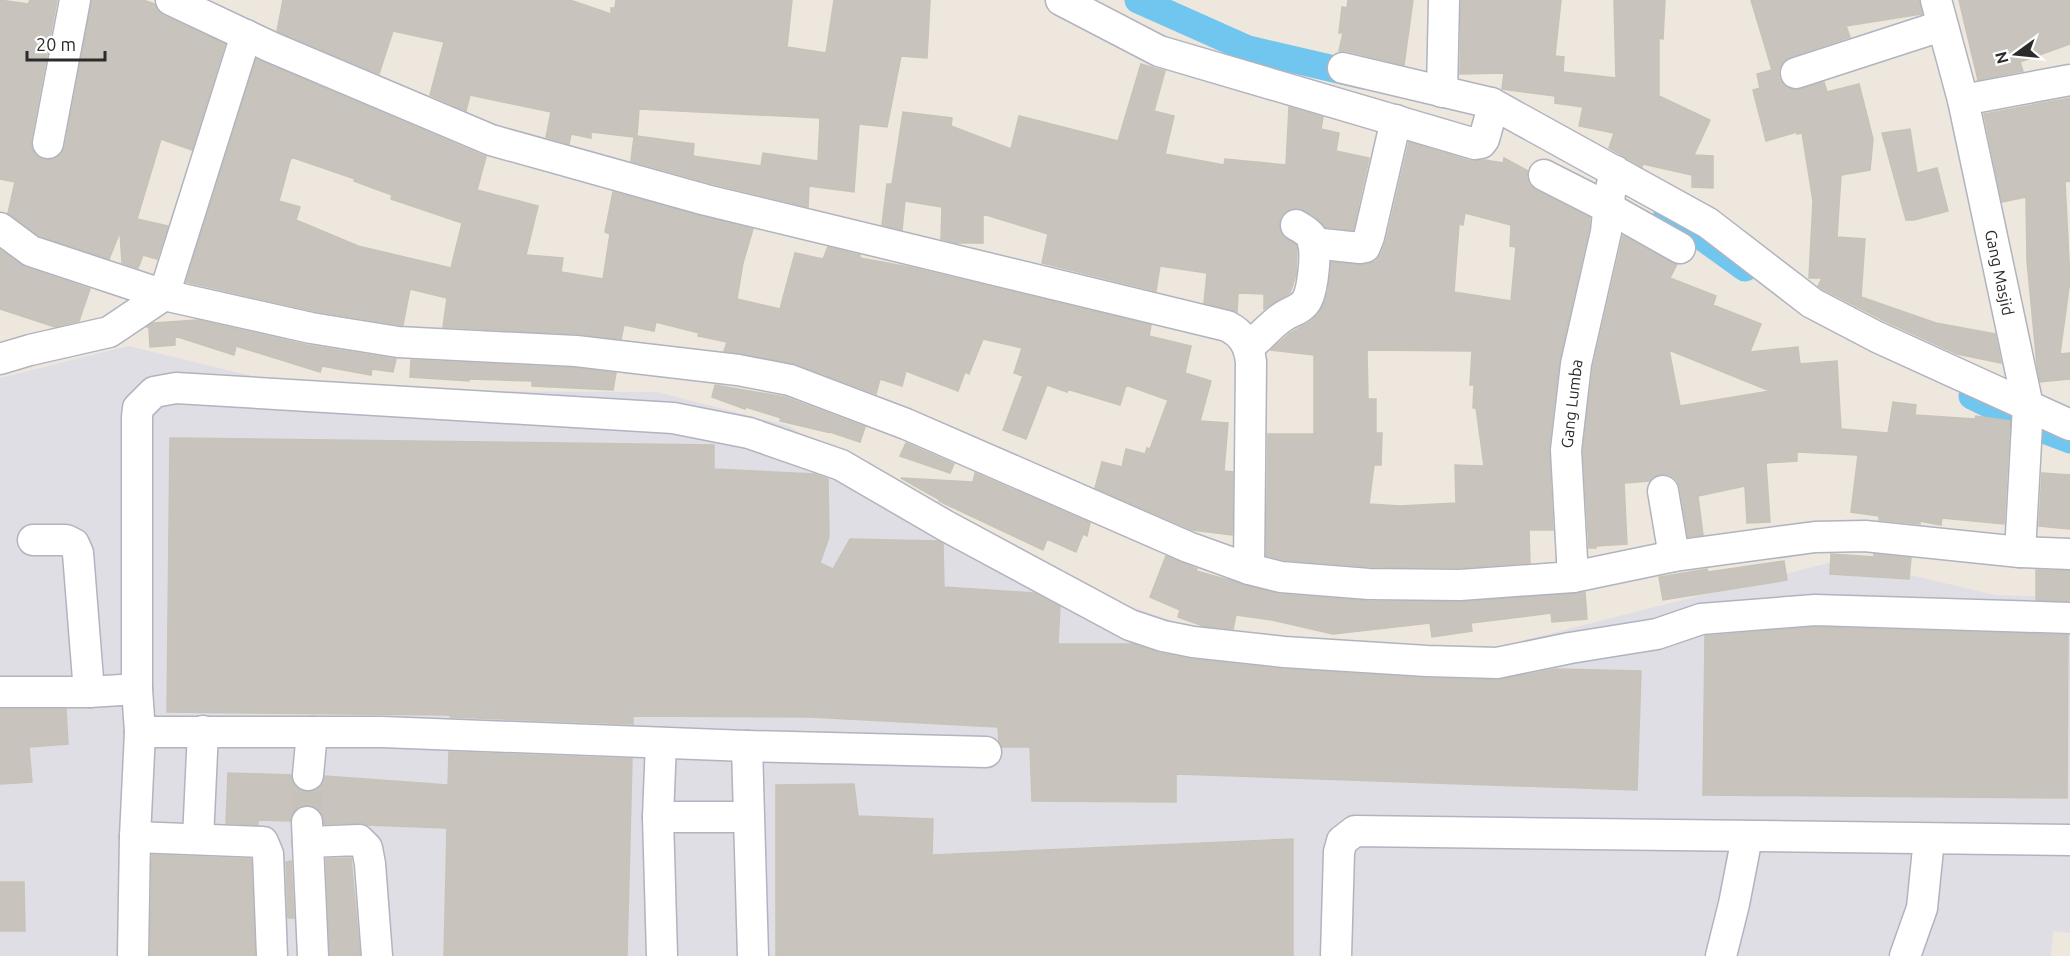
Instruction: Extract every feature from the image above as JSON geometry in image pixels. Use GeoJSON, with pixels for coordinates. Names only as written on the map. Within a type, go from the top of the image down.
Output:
{"type":"FeatureCollection","features":[{"type":"Feature","properties":{"kind":"street"},"geometry":{"type":"LineString","coordinates":[[48,143],[75,0]]}},
{"type":"Feature","properties":{"kind":"street"},"geometry":{"type":"LineString","coordinates":[[171,0],[246,35],[490,140],[706,200],[1227,326],[1239,332],[1249,346],[1251,362],[1249,569]]}},
{"type":"Feature","properties":{"kind":"street"},"geometry":{"type":"LineString","coordinates":[[1061,0],[1159,51],[1474,144],[1481,143],[1484,139],[1491,106]]}},
{"type":"Feature","properties":{"kind":"street"},"geometry":{"type":"LineString","coordinates":[[1442,92],[1444,0]]}},
{"type":"Feature","properties":{"kind":"street"},"geometry":{"type":"LineString","coordinates":[[1796,73],[1938,13]]}},
{"type":"Feature","properties":{"kind":"street","name":"Gang Masjid"},"geometry":{"type":"LineString","coordinates":[[1938,13],[1963,100],[2027,409],[2020,552]]}},
{"type":"Feature","properties":{"kind":"street"},"geometry":{"type":"LineString","coordinates":[[0,359],[109,332],[120,327],[165,295],[246,35]]}},
{"type":"Feature","properties":{"kind":"street"},"geometry":{"type":"LineString","coordinates":[[1343,68],[1491,106],[1680,248]]}},
{"type":"Feature","properties":{"kind":"street"},"geometry":{"type":"LineString","coordinates":[[1963,100],[2070,80]]}},
{"type":"Feature","properties":{"kind":"street"},"geometry":{"type":"LineString","coordinates":[[1249,346],[1272,325],[1300,308],[1307,300],[1315,257],[1305,234],[1360,248],[1365,247],[1370,237],[1396,120]]}},
{"type":"Feature","properties":{"kind":"street"},"geometry":{"type":"LineString","coordinates":[[1544,175],[1707,223],[1812,303],[2027,409],[2070,424]]}},
{"type":"Feature","properties":{"kind":"street","name":"Gang Lumba"},"geometry":{"type":"LineString","coordinates":[[1573,577],[1566,450],[1576,364],[1611,196]]}},
{"type":"Feature","properties":{"kind":"street"},"geometry":{"type":"LineString","coordinates":[[0,228],[31,251],[165,295],[311,328],[398,342],[576,351],[738,370],[790,380],[906,424],[1188,547],[1249,569],[1281,577],[1369,584],[1460,585],[1573,577],[1674,556],[1815,537],[1865,536],[2020,552],[2070,554]]}},
{"type":"Feature","properties":{"kind":"street"},"geometry":{"type":"LineString","coordinates":[[133,956],[140,732],[137,689],[137,417],[138,408],[154,392],[176,388],[673,418],[749,433],[841,465],[946,526],[1130,625],[1163,636],[1193,642],[1320,654],[1497,663],[1657,634],[1701,619],[1713,618],[1815,610],[2070,618]]}},
{"type":"Feature","properties":{"kind":"street"},"geometry":{"type":"LineString","coordinates":[[1663,491],[1674,556]]}},
{"type":"Feature","properties":{"kind":"street"},"geometry":{"type":"LineString","coordinates":[[33,540],[66,540],[74,544],[78,553],[89,692]]}},
{"type":"Feature","properties":{"kind":"street"},"geometry":{"type":"LineString","coordinates":[[0,692],[89,692],[137,689]]}},
{"type":"Feature","properties":{"kind":"street"},"geometry":{"type":"LineString","coordinates":[[198,839],[203,731]]}},
{"type":"Feature","properties":{"kind":"street"},"geometry":{"type":"LineString","coordinates":[[140,732],[382,732],[747,746],[986,752]]}},
{"type":"Feature","properties":{"kind":"street"},"geometry":{"type":"LineString","coordinates":[[308,775],[312,732]]}},
{"type":"Feature","properties":{"kind":"street"},"geometry":{"type":"LineString","coordinates":[[661,742],[658,817],[662,956]]}},
{"type":"Feature","properties":{"kind":"street"},"geometry":{"type":"LineString","coordinates":[[747,746],[753,956]]}},
{"type":"Feature","properties":{"kind":"street"},"geometry":{"type":"LineString","coordinates":[[658,817],[748,818]]}},
{"type":"Feature","properties":{"kind":"street"},"geometry":{"type":"LineString","coordinates":[[1336,956],[1339,852],[1342,841],[1355,831],[2070,840]]}},
{"type":"Feature","properties":{"kind":"street"},"geometry":{"type":"LineString","coordinates":[[313,956],[307,832],[359,840],[367,848],[377,956]]}},
{"type":"Feature","properties":{"kind":"street"},"geometry":{"type":"LineString","coordinates":[[135,837],[263,842],[267,847],[272,956]]}},
{"type":"Feature","properties":{"kind":"street"},"geometry":{"type":"LineString","coordinates":[[1721,956],[1747,837]]}},
{"type":"Feature","properties":{"kind":"street"},"geometry":{"type":"LineString","coordinates":[[1905,956],[1922,908],[1929,840]]}},
{"type":"Feature","properties":{"kind":"shaded area"},"geometry":{"type":"Polygon","coordinates":[[[128,346],[314,391],[657,392],[789,426],[987,556],[1198,630],[1482,651],[1844,559],[1994,595],[2070,597],[2070,933],[2053,931],[2051,956],[0,956],[0,378],[128,346]]]}},
{"type":"Feature","properties":{"kind":"building"},"geometry":{"type":"Polygon","coordinates":[[[0,0],[28,4],[30,0],[57,0],[31,140],[32,149],[44,160],[54,159],[61,154],[65,146],[92,0],[143,0],[155,4],[157,10],[164,16],[225,44],[192,150],[161,139],[137,219],[168,226],[157,259],[143,255],[138,268],[122,263],[120,232],[109,259],[39,236],[8,213],[15,182],[0,179],[0,0]]]}},
{"type":"Feature","properties":{"kind":"building"},"geometry":{"type":"Polygon","coordinates":[[[283,0],[570,0],[611,14],[611,8],[615,8],[616,0],[792,0],[787,47],[826,53],[834,0],[930,0],[927,58],[901,56],[887,127],[859,124],[854,192],[809,186],[808,207],[631,161],[634,137],[591,132],[591,138],[571,134],[569,144],[546,137],[551,112],[470,95],[466,111],[430,95],[444,42],[393,31],[379,74],[277,31],[283,0]],[[639,109],[637,136],[694,144],[693,156],[761,166],[763,153],[818,161],[820,118],[639,109]]]}},
{"type":"Feature","properties":{"kind":"building"},"geometry":{"type":"Polygon","coordinates":[[[1348,0],[1413,0],[1404,65],[1339,51],[1343,33],[1339,33],[1342,7],[1347,8],[1348,0]]]}},
{"type":"Feature","properties":{"kind":"building"},"geometry":{"type":"Polygon","coordinates":[[[1461,0],[1561,0],[1555,56],[1564,57],[1563,72],[1616,78],[1614,0],[1665,0],[1663,39],[1659,38],[1659,96],[1710,120],[1694,155],[1713,156],[1713,188],[1692,187],[1692,175],[1643,164],[1642,167],[1609,148],[1614,133],[1579,126],[1583,107],[1555,103],[1555,96],[1502,89],[1504,73],[1460,74],[1461,0]]]}},
{"type":"Feature","properties":{"kind":"building"},"geometry":{"type":"Polygon","coordinates":[[[1751,0],[1919,0],[1922,14],[1846,26],[1850,37],[1790,57],[1779,69],[1779,78],[1785,86],[1793,90],[1824,82],[1827,92],[1859,84],[1873,139],[1870,170],[1841,175],[1837,237],[1865,239],[1861,297],[1936,323],[1995,334],[2001,363],[1957,354],[1821,288],[1818,286],[1822,278],[1809,278],[1813,201],[1802,133],[1797,134],[1797,132],[1766,141],[1753,90],[1760,88],[1757,74],[1772,70],[1751,0]]]}},
{"type":"Feature","properties":{"kind":"building"},"geometry":{"type":"Polygon","coordinates":[[[1959,0],[2070,0],[2070,44],[2020,62],[2023,71],[1978,80],[1959,0]]]}},
{"type":"Feature","properties":{"kind":"building"},"geometry":{"type":"Polygon","coordinates":[[[256,59],[486,157],[477,190],[538,206],[526,255],[563,258],[561,272],[603,279],[610,234],[605,232],[613,192],[753,229],[743,263],[737,299],[780,309],[795,253],[823,259],[828,247],[860,255],[860,258],[909,267],[1151,325],[1149,336],[1191,346],[1185,373],[1211,381],[1200,421],[1228,423],[1224,471],[1233,472],[1232,535],[1192,530],[1095,488],[1102,462],[1122,467],[1126,449],[1145,454],[1147,448],[1150,449],[1168,400],[1126,385],[1120,405],[1047,385],[1026,439],[1003,430],[1023,376],[1014,373],[1022,348],[983,339],[969,374],[965,372],[958,391],[906,371],[902,386],[880,379],[876,394],[796,364],[724,351],[727,342],[698,336],[699,333],[656,322],[654,331],[624,325],[621,339],[577,334],[443,327],[447,298],[410,289],[403,325],[400,325],[314,311],[186,282],[256,59]],[[291,157],[279,201],[300,207],[296,220],[358,246],[451,268],[462,223],[391,199],[392,195],[354,181],[355,179],[291,157]]]}},
{"type":"Feature","properties":{"kind":"building"},"geometry":{"type":"Polygon","coordinates":[[[1141,64],[1165,71],[1154,111],[1174,116],[1165,154],[1224,165],[1225,159],[1286,165],[1289,107],[1323,117],[1321,129],[1339,133],[1336,151],[1369,158],[1353,230],[1325,227],[1313,215],[1297,208],[1288,210],[1281,216],[1279,224],[1281,233],[1296,245],[1297,250],[1296,275],[1290,293],[1264,309],[1264,294],[1238,293],[1237,312],[1204,303],[1207,273],[1160,266],[1156,291],[1042,263],[1048,234],[983,214],[983,243],[956,243],[941,239],[942,207],[905,201],[902,230],[882,225],[887,184],[892,184],[903,112],[952,118],[951,126],[1011,149],[1019,116],[1118,141],[1141,64]]]}},
{"type":"Feature","properties":{"kind":"building"},"geometry":{"type":"Polygon","coordinates":[[[2070,98],[2070,181],[2065,182],[2070,280],[2060,354],[2070,353],[2070,379],[2040,382],[2027,261],[2026,197],[2002,202],[1984,114],[2070,98]]]}},
{"type":"Feature","properties":{"kind":"building"},"geometry":{"type":"Polygon","coordinates":[[[1910,129],[1917,173],[1937,168],[1948,211],[1906,220],[1882,133],[1910,129]]]}},
{"type":"Feature","properties":{"kind":"building"},"geometry":{"type":"Polygon","coordinates":[[[1409,142],[1471,161],[1485,160],[1503,163],[1504,158],[1528,171],[1529,184],[1536,190],[1590,217],[1559,362],[1549,448],[1553,530],[1529,530],[1530,563],[1459,568],[1370,567],[1284,560],[1266,556],[1268,434],[1314,434],[1314,355],[1271,350],[1290,333],[1310,322],[1319,313],[1328,291],[1331,262],[1363,265],[1376,261],[1386,241],[1409,142]],[[1465,213],[1463,225],[1459,224],[1454,292],[1511,301],[1516,247],[1510,246],[1511,225],[1465,213]],[[1367,350],[1368,399],[1376,399],[1376,433],[1382,433],[1381,465],[1374,465],[1369,504],[1400,506],[1456,503],[1455,465],[1484,466],[1476,408],[1473,408],[1474,385],[1470,385],[1472,351],[1367,350]]]}},
{"type":"Feature","properties":{"kind":"building"},"geometry":{"type":"Polygon","coordinates":[[[1623,236],[1677,264],[1670,278],[1716,296],[1713,305],[1761,324],[1750,352],[1798,347],[1800,364],[1837,361],[1841,429],[1888,433],[1893,402],[1916,405],[1915,415],[1975,419],[1976,416],[2010,421],[2004,524],[1942,518],[1941,525],[1920,521],[1920,524],[1879,520],[1879,516],[1851,512],[1858,455],[1797,452],[1797,461],[1766,463],[1770,522],[1747,523],[1745,486],[1698,496],[1703,535],[1688,537],[1677,480],[1670,475],[1661,474],[1650,481],[1624,483],[1627,544],[1589,548],[1583,451],[1593,367],[1623,236]],[[1669,350],[1680,406],[1770,391],[1669,350]]]}},
{"type":"Feature","properties":{"kind":"building"},"geometry":{"type":"Polygon","coordinates":[[[0,249],[25,267],[90,289],[79,321],[55,327],[0,309],[0,249]]]}},
{"type":"Feature","properties":{"kind":"building"},"geometry":{"type":"Polygon","coordinates":[[[198,320],[307,345],[396,359],[393,372],[372,369],[371,375],[322,366],[320,372],[236,346],[234,355],[175,336],[175,345],[150,347],[149,328],[147,327],[153,323],[198,320]]]}},
{"type":"Feature","properties":{"kind":"building"},"geometry":{"type":"Polygon","coordinates":[[[411,360],[575,368],[616,373],[613,390],[532,386],[532,381],[469,379],[469,381],[410,377],[411,360]]]}},
{"type":"Feature","properties":{"kind":"building"},"geometry":{"type":"Polygon","coordinates":[[[715,385],[785,397],[865,427],[860,442],[827,431],[780,421],[781,418],[746,407],[745,409],[712,397],[715,385]]]}},
{"type":"Feature","properties":{"kind":"building"},"geometry":{"type":"Polygon","coordinates":[[[170,438],[714,445],[714,469],[814,474],[828,479],[829,537],[820,563],[833,569],[850,539],[938,541],[943,544],[944,587],[1034,593],[1060,607],[1058,644],[1133,644],[1159,653],[1191,659],[1282,669],[1426,678],[1497,680],[1556,669],[1641,671],[1637,790],[1176,774],[1176,802],[1032,801],[1030,747],[1002,747],[998,727],[810,717],[633,716],[633,724],[450,717],[450,715],[167,712],[170,438]]]}},
{"type":"Feature","properties":{"kind":"building"},"geometry":{"type":"Polygon","coordinates":[[[906,443],[954,464],[950,473],[900,456],[906,443]]]}},
{"type":"Feature","properties":{"kind":"building"},"geometry":{"type":"Polygon","coordinates":[[[975,473],[1090,523],[1087,536],[1083,534],[1076,552],[1047,539],[1043,550],[939,501],[901,478],[973,482],[975,473]]]}},
{"type":"Feature","properties":{"kind":"building"},"geometry":{"type":"Polygon","coordinates":[[[2042,473],[2070,475],[2070,529],[2039,526],[2042,473]]]}},
{"type":"Feature","properties":{"kind":"building"},"geometry":{"type":"Polygon","coordinates":[[[1831,554],[1874,557],[1874,554],[1911,558],[1909,579],[1830,574],[1831,554]]]}},
{"type":"Feature","properties":{"kind":"building"},"geometry":{"type":"Polygon","coordinates":[[[1166,556],[1197,569],[1196,571],[1279,594],[1368,601],[1460,602],[1585,592],[1587,619],[1552,622],[1551,613],[1471,623],[1472,631],[1432,637],[1430,623],[1333,634],[1272,620],[1236,615],[1233,629],[1203,626],[1178,617],[1180,610],[1150,597],[1166,556]]]}},
{"type":"Feature","properties":{"kind":"building"},"geometry":{"type":"Polygon","coordinates":[[[1784,561],[1787,580],[1663,600],[1659,577],[1707,569],[1708,572],[1784,561]]]}},
{"type":"Feature","properties":{"kind":"building"},"geometry":{"type":"Polygon","coordinates":[[[2036,570],[2070,571],[2070,599],[2068,601],[2036,600],[2036,570]]]}},
{"type":"Feature","properties":{"kind":"building"},"geometry":{"type":"Polygon","coordinates":[[[1815,627],[2068,635],[2067,798],[1703,795],[1705,636],[1815,627]]]}},
{"type":"Feature","properties":{"kind":"building"},"geometry":{"type":"Polygon","coordinates":[[[0,709],[66,709],[68,744],[29,747],[32,782],[0,784],[0,709]]]}},
{"type":"Feature","properties":{"kind":"building"},"geometry":{"type":"Polygon","coordinates":[[[449,752],[632,759],[627,956],[444,956],[447,828],[358,823],[324,824],[321,812],[314,806],[307,805],[297,808],[290,821],[258,820],[258,825],[226,823],[228,773],[291,775],[298,789],[307,792],[316,790],[322,785],[325,776],[448,785],[449,752]]]}},
{"type":"Feature","properties":{"kind":"building"},"geometry":{"type":"Polygon","coordinates":[[[854,784],[858,816],[933,819],[932,855],[1293,839],[1293,956],[776,956],[776,785],[854,784]]]}},
{"type":"Feature","properties":{"kind":"building"},"geometry":{"type":"Polygon","coordinates":[[[152,855],[251,859],[255,956],[150,956],[152,855]]]}},
{"type":"Feature","properties":{"kind":"building"},"geometry":{"type":"Polygon","coordinates":[[[351,858],[360,956],[330,956],[326,859],[351,858]]]}},
{"type":"Feature","properties":{"kind":"building"},"geometry":{"type":"Polygon","coordinates":[[[291,861],[294,918],[288,918],[286,862],[291,861]]]}},
{"type":"Feature","properties":{"kind":"building"},"geometry":{"type":"Polygon","coordinates":[[[0,882],[24,882],[25,931],[0,931],[0,882]]]}},
{"type":"Feature","properties":{"kind":"waterway"},"geometry":{"type":"LineString","coordinates":[[1138,0],[1248,49],[1364,76]]}},
{"type":"Feature","properties":{"kind":"waterway"},"geometry":{"type":"LineString","coordinates":[[1667,212],[1745,268]]}},
{"type":"Feature","properties":{"kind":"waterway"},"geometry":{"type":"LineString","coordinates":[[1972,396],[2036,427],[2070,440]]}},
{"type":"Feature","properties":{"kind":"tunnel"},"geometry":{"type":"LineString","coordinates":[[307,822],[308,775]]}}]}
